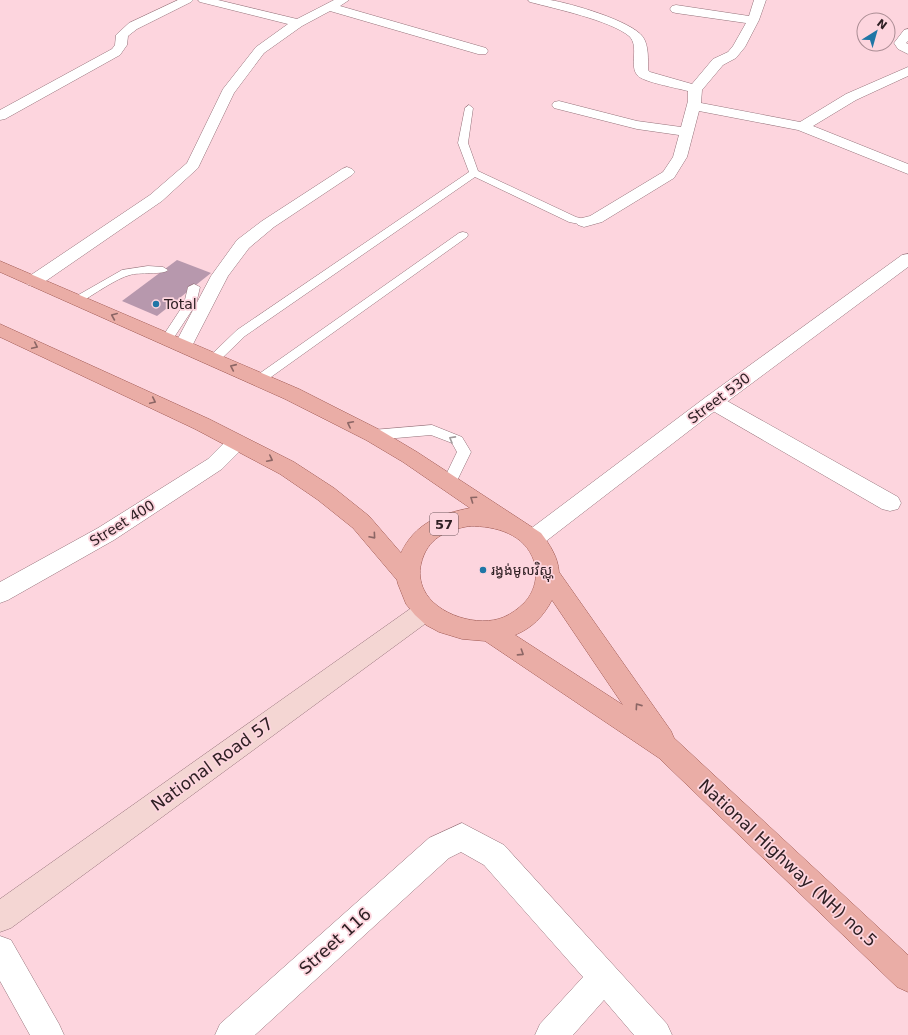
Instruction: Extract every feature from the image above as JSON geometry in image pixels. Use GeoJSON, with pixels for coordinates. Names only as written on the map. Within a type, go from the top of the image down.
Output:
{"type":"FeatureCollection","features":[{"type":"Feature","properties":{"kind":"main road"},"geometry":{"type":"LineString","coordinates":[[0,266],[260,379],[373,435],[449,483],[505,521]]}},
{"type":"Feature","properties":{"kind":"main road"},"geometry":{"type":"LineString","coordinates":[[0,330],[202,424],[287,468],[326,494],[361,522],[407,575]]}},
{"type":"Feature","properties":{"kind":"main road","name":"57"},"geometry":{"type":"LineString","coordinates":[[470,517],[488,517],[505,521],[520,529],[533,539],[542,551],[547,563],[548,577],[544,596],[531,612],[512,625],[489,631],[466,630],[443,623],[425,611],[416,600],[410,588],[407,575],[409,562],[414,548],[424,536],[437,526],[453,520],[470,517]]}},
{"type":"Feature","properties":{"kind":"main road"},"geometry":{"type":"LineString","coordinates":[[548,577],[668,750]]}},
{"type":"Feature","properties":{"kind":"main road","name":"National Road 57"},"geometry":{"type":"LineString","coordinates":[[0,917],[425,611]]}},
{"type":"Feature","properties":{"kind":"main road"},"geometry":{"type":"LineString","coordinates":[[489,631],[668,750]]}},
{"type":"Feature","properties":{"kind":"main road","name":"National Highway (NH) no.5"},"geometry":{"type":"LineString","coordinates":[[668,750],[908,976]]}},
{"type":"Feature","properties":{"kind":"street"},"geometry":{"type":"LineString","coordinates":[[0,116],[116,52],[121,45],[122,35],[132,26],[187,0]]}},
{"type":"Feature","properties":{"kind":"street"},"geometry":{"type":"LineString","coordinates":[[204,0],[298,23]]}},
{"type":"Feature","properties":{"kind":"street"},"geometry":{"type":"LineString","coordinates":[[34,281],[156,198],[193,165],[228,92],[260,50],[298,23],[343,0]]}},
{"type":"Feature","properties":{"kind":"street"},"geometry":{"type":"LineString","coordinates":[[584,222],[596,219],[669,175],[680,157],[694,106],[695,89],[718,62],[732,55],[739,47],[753,20],[760,0]]}},
{"type":"Feature","properties":{"kind":"street"},"geometry":{"type":"LineString","coordinates":[[541,1],[598,18],[634,33],[639,39],[641,71],[645,75],[695,89]]}},
{"type":"Feature","properties":{"kind":"street"},"geometry":{"type":"LineString","coordinates":[[328,7],[482,51]]}},
{"type":"Feature","properties":{"kind":"street"},"geometry":{"type":"LineString","coordinates":[[676,9],[753,20]]}},
{"type":"Feature","properties":{"kind":"street"},"geometry":{"type":"LineString","coordinates":[[908,33],[900,43],[908,50]]}},
{"type":"Feature","properties":{"kind":"street"},"geometry":{"type":"LineString","coordinates":[[802,127],[851,97],[908,71]]}},
{"type":"Feature","properties":{"kind":"street"},"geometry":{"type":"LineString","coordinates":[[559,105],[637,125],[686,132]]}},
{"type":"Feature","properties":{"kind":"street"},"geometry":{"type":"LineString","coordinates":[[694,106],[802,127],[908,170]]}},
{"type":"Feature","properties":{"kind":"street"},"geometry":{"type":"LineString","coordinates":[[175,342],[243,244],[268,224],[347,172]]}},
{"type":"Feature","properties":{"kind":"street","name":"Street 530"},"geometry":{"type":"LineString","coordinates":[[533,539],[713,402],[908,260]]}},
{"type":"Feature","properties":{"kind":"street"},"geometry":{"type":"LineString","coordinates":[[713,402],[890,503]]}},
{"type":"Feature","properties":{"kind":"street","name":"Street 400"},"geometry":{"type":"LineString","coordinates":[[0,593],[106,534],[215,464],[238,442]]}},
{"type":"Feature","properties":{"kind":"street","name":"Street 116"},"geometry":{"type":"LineString","coordinates":[[231,1035],[439,848],[462,837],[494,855],[604,977]]}},
{"type":"Feature","properties":{"kind":"street"},"geometry":{"type":"LineString","coordinates":[[0,951],[48,1035]]}},
{"type":"Feature","properties":{"kind":"street"},"geometry":{"type":"LineString","coordinates":[[551,1035],[604,977],[656,1035]]}},
{"type":"Feature","properties":{"kind":"lane"},"geometry":{"type":"LineString","coordinates":[[469,108],[463,143],[474,173],[573,220],[584,222]]}},
{"type":"Feature","properties":{"kind":"lane"},"geometry":{"type":"LineString","coordinates":[[214,359],[241,333],[474,173]]}},
{"type":"Feature","properties":{"kind":"lane"},"geometry":{"type":"LineString","coordinates":[[260,379],[463,235]]}},
{"type":"Feature","properties":{"kind":"lane"},"geometry":{"type":"LineString","coordinates":[[76,300],[126,272],[148,269],[163,270]]}},
{"type":"Feature","properties":{"kind":"lane"},"geometry":{"type":"LineString","coordinates":[[175,342],[190,304],[194,287]]}},
{"type":"Feature","properties":{"kind":"lane"},"geometry":{"type":"LineString","coordinates":[[373,435],[432,430],[457,440],[464,452],[449,483]]}},
{"type":"Feature","properties":{"kind":"building"},"geometry":{"type":"Polygon","coordinates":[[[177,260],[211,273],[157,316],[122,301],[177,260]]]}},
{"type":"Feature","properties":{"kind":"place","name":"Total"},"geometry":{"type":"Point","coordinates":[156,304]}},
{"type":"Feature","properties":{"kind":"place","name":"រង្វង់មូលវិស្ណុ"},"geometry":{"type":"Point","coordinates":[483,570]}}]}
